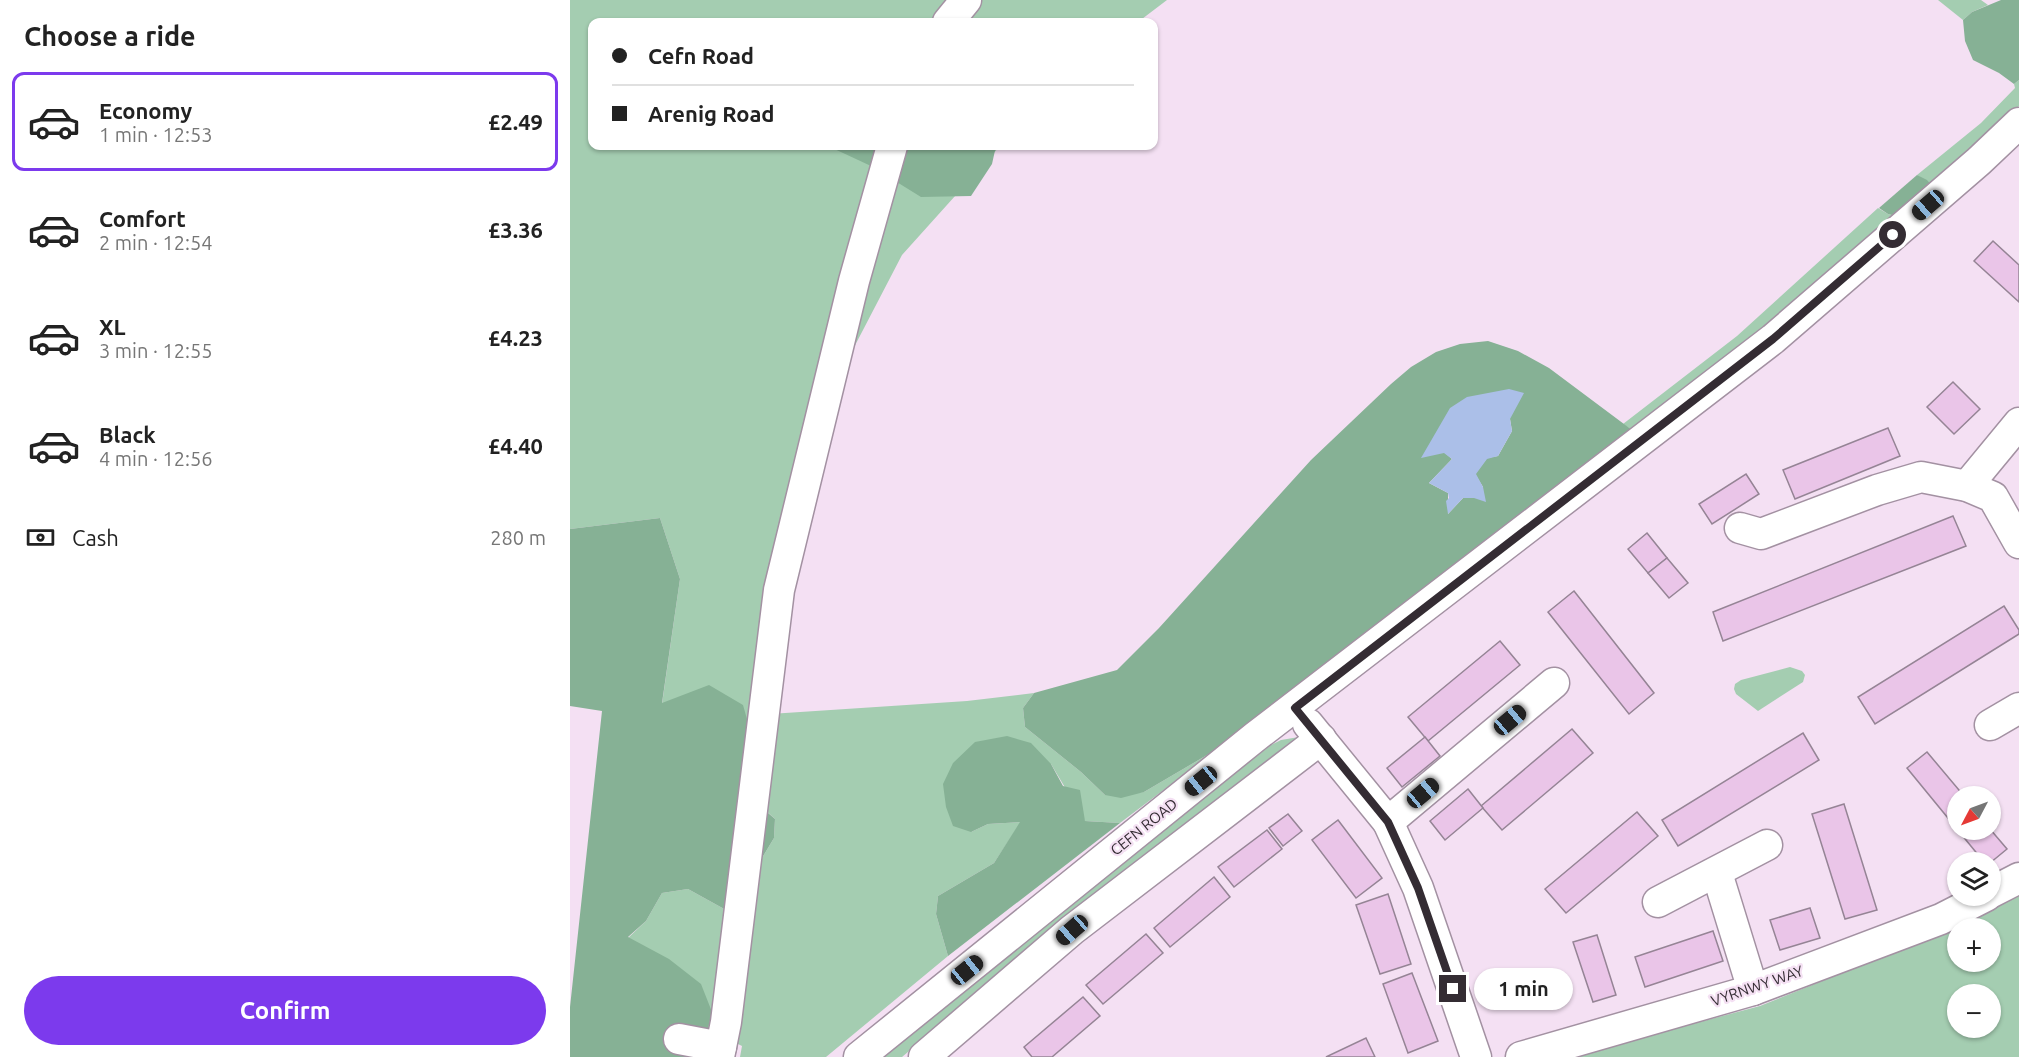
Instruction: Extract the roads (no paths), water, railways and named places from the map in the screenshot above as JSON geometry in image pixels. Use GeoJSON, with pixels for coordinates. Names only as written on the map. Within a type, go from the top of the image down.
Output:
{"type":"FeatureCollection","features":[{"type":"Feature","properties":{"kind":"street"},"geometry":{"type":"LineString","coordinates":[[951,18],[966,0]]}},
{"type":"Feature","properties":{"kind":"street","name":"CEFN ROAD"},"geometry":{"type":"LineString","coordinates":[[859,1057],[1246,745],[1773,339],[1979,161],[2019,123]]}},
{"type":"Feature","properties":{"kind":"street"},"geometry":{"type":"LineString","coordinates":[[679,1039],[720,1052],[726,1022],[779,590],[854,281],[891,150]]}},
{"type":"Feature","properties":{"kind":"street"},"geometry":{"type":"LineString","coordinates":[[1967,486],[2019,423]]}},
{"type":"Feature","properties":{"kind":"street"},"geometry":{"type":"LineString","coordinates":[[1740,528],[1761,534],[1877,490],[1921,477],[1967,486],[1993,497],[2019,543]]}},
{"type":"Feature","properties":{"kind":"street"},"geometry":{"type":"LineString","coordinates":[[1388,822],[1554,683]]}},
{"type":"Feature","properties":{"kind":"street"},"geometry":{"type":"LineString","coordinates":[[1295,708],[1388,822],[1418,888],[1476,1057]]}},
{"type":"Feature","properties":{"kind":"street"},"geometry":{"type":"LineString","coordinates":[[1990,725],[2019,708]]}},
{"type":"Feature","properties":{"kind":"street"},"geometry":{"type":"LineString","coordinates":[[924,1057],[1072,930],[1321,740]]}},
{"type":"Feature","properties":{"kind":"street"},"geometry":{"type":"LineString","coordinates":[[1658,902],[1767,845]]}},
{"type":"Feature","properties":{"kind":"street"},"geometry":{"type":"LineString","coordinates":[[1717,873],[1753,990]]}},
{"type":"Feature","properties":{"kind":"street"},"geometry":{"type":"LineString","coordinates":[[2001,887],[2019,878]]}},
{"type":"Feature","properties":{"kind":"street","name":"VYRNWY WAY"},"geometry":{"type":"LineString","coordinates":[[1533,1055],[1753,990],[1941,919],[1966,906]]}},
{"type":"Feature","properties":{"kind":"water"},"geometry":{"type":"Polygon","coordinates":[[[1509,389],[1524,393],[1510,419],[1512,431],[1498,456],[1487,459],[1476,474],[1483,487],[1486,502],[1474,498],[1463,498],[1448,514],[1446,501],[1449,498],[1448,493],[1429,483],[1452,459],[1444,453],[1421,458],[1450,408],[1467,397],[1509,389]]]}}]}
